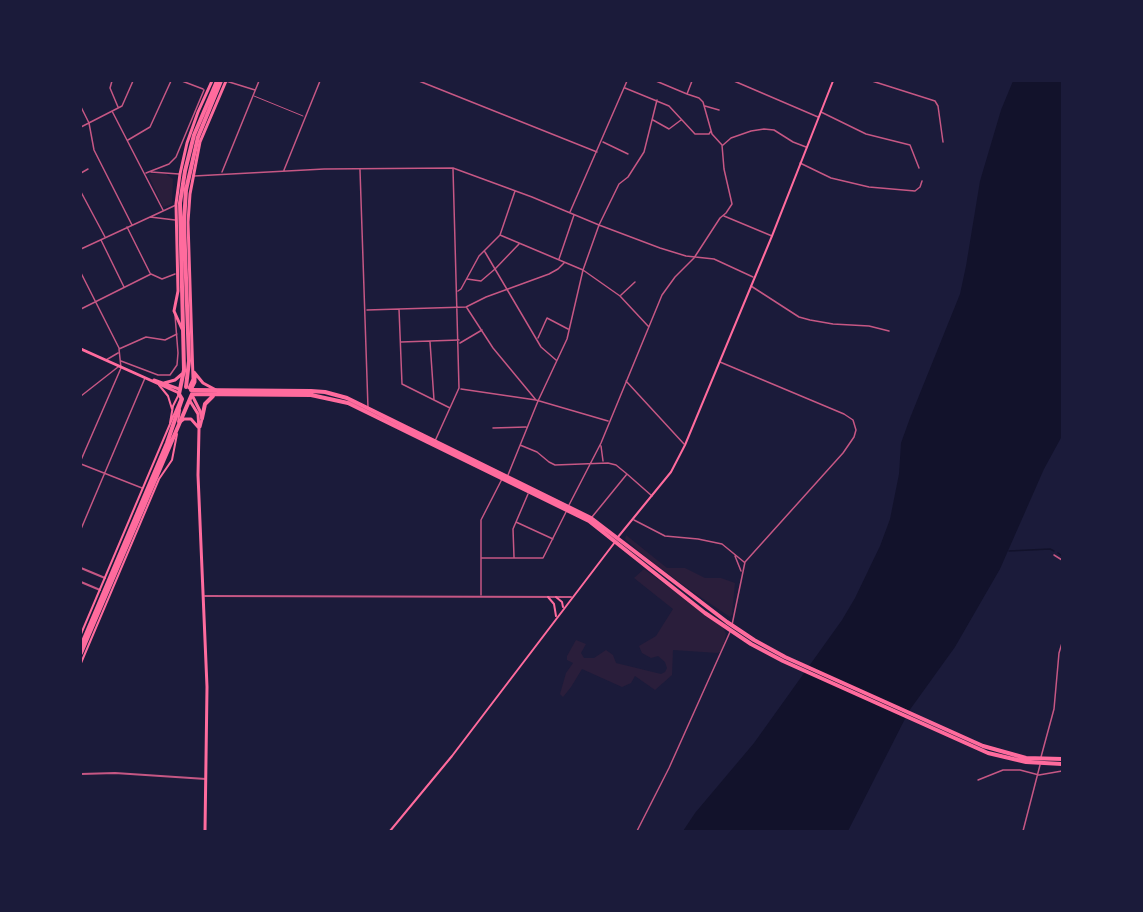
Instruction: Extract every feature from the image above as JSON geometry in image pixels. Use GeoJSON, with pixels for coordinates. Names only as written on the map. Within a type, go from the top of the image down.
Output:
{"type":"FeatureCollection","features":[{"type":"Feature","properties":{"kind":"highway"},"geometry":{"type":"LineString","coordinates":[[81,646],[180,409],[185,333],[180,211],[183,185],[194,135],[222,81]]}},
{"type":"Feature","properties":{"kind":"highway"},"geometry":{"type":"LineString","coordinates":[[81,653],[188,400],[191,362],[184,222],[186,190],[198,137],[222,81]]}},
{"type":"Feature","properties":{"kind":"highway"},"geometry":{"type":"LineString","coordinates":[[180,395],[190,390],[310,395],[335,399],[367,410],[590,519],[707,611],[783,661],[1007,759],[1036,761],[1062,759]]}},
{"type":"Feature","properties":{"kind":"highway"},"geometry":{"type":"LineString","coordinates":[[202,418],[206,401],[217,392]]}},
{"type":"Feature","properties":{"kind":"highway"},"geometry":{"type":"LineString","coordinates":[[180,395],[188,400]]}},
{"type":"Feature","properties":{"kind":"highway"},"geometry":{"type":"LineString","coordinates":[[1042,761],[1062,764]]}},
{"type":"Feature","properties":{"kind":"main road"},"geometry":{"type":"LineString","coordinates":[[185,333],[174,311],[178,291],[176,204],[180,174],[191,130],[206,90],[212,81]]}},
{"type":"Feature","properties":{"kind":"main road"},"geometry":{"type":"LineString","coordinates":[[199,429],[202,418],[190,390],[195,382],[191,362],[188,222],[193,176],[205,129],[222,81]]}},
{"type":"Feature","properties":{"kind":"main road"},"geometry":{"type":"LineString","coordinates":[[390,831],[452,756],[563,607],[671,472],[685,445],[772,236],[833,81]]}},
{"type":"Feature","properties":{"kind":"main road"},"geometry":{"type":"LineString","coordinates":[[81,349],[180,395]]}},
{"type":"Feature","properties":{"kind":"main road"},"geometry":{"type":"LineString","coordinates":[[158,383],[175,380],[184,370]]}},
{"type":"Feature","properties":{"kind":"main road"},"geometry":{"type":"LineString","coordinates":[[194,372],[203,383],[217,392]]}},
{"type":"Feature","properties":{"kind":"main road"},"geometry":{"type":"LineString","coordinates":[[158,383],[168,396],[172,410]]}},
{"type":"Feature","properties":{"kind":"main road"},"geometry":{"type":"LineString","coordinates":[[170,425],[172,410],[180,395]]}},
{"type":"Feature","properties":{"kind":"main road"},"geometry":{"type":"LineString","coordinates":[[81,634],[170,425],[180,395]]}},
{"type":"Feature","properties":{"kind":"main road"},"geometry":{"type":"LineString","coordinates":[[188,400],[197,412],[199,429],[198,475],[205,596],[207,687],[205,831]]}},
{"type":"Feature","properties":{"kind":"main road"},"geometry":{"type":"LineString","coordinates":[[81,663],[159,479],[172,460],[180,409]]}},
{"type":"Feature","properties":{"kind":"main road"},"geometry":{"type":"LineString","coordinates":[[178,424],[184,419],[191,419],[199,429]]}},
{"type":"Feature","properties":{"kind":"main road"},"geometry":{"type":"LineString","coordinates":[[548,597],[554,606],[556,617]]}},
{"type":"Feature","properties":{"kind":"main road"},"geometry":{"type":"LineString","coordinates":[[556,597],[562,602],[563,607]]}},
{"type":"Feature","properties":{"kind":"street"},"geometry":{"type":"LineString","coordinates":[[112,81],[110,88],[119,108]]}},
{"type":"Feature","properties":{"kind":"street"},"geometry":{"type":"LineString","coordinates":[[81,127],[123,105],[134,81]]}},
{"type":"Feature","properties":{"kind":"street"},"geometry":{"type":"LineString","coordinates":[[127,141],[150,127],[171,81]]}},
{"type":"Feature","properties":{"kind":"street"},"geometry":{"type":"LineString","coordinates":[[145,174],[169,164],[176,158],[206,90],[182,81]]}},
{"type":"Feature","properties":{"kind":"street"},"geometry":{"type":"LineString","coordinates":[[222,81],[255,90]]}},
{"type":"Feature","properties":{"kind":"street"},"geometry":{"type":"LineString","coordinates":[[222,173],[259,81]]}},
{"type":"Feature","properties":{"kind":"street"},"geometry":{"type":"LineString","coordinates":[[283,171],[320,81]]}},
{"type":"Feature","properties":{"kind":"street"},"geometry":{"type":"LineString","coordinates":[[419,81],[597,152]]}},
{"type":"Feature","properties":{"kind":"street"},"geometry":{"type":"LineString","coordinates":[[570,213],[627,81]]}},
{"type":"Feature","properties":{"kind":"street"},"geometry":{"type":"LineString","coordinates":[[481,558],[543,558],[601,444],[662,295],[675,277],[694,258],[729,209],[732,201],[724,169],[722,145],[711,131],[701,99],[656,81]]}},
{"type":"Feature","properties":{"kind":"street"},"geometry":{"type":"LineString","coordinates":[[687,94],[692,81]]}},
{"type":"Feature","properties":{"kind":"street"},"geometry":{"type":"LineString","coordinates":[[734,81],[818,117]]}},
{"type":"Feature","properties":{"kind":"street"},"geometry":{"type":"LineString","coordinates":[[872,81],[935,101],[938,106],[943,142]]}},
{"type":"Feature","properties":{"kind":"street"},"geometry":{"type":"LineString","coordinates":[[624,87],[669,106],[695,134],[709,134],[711,131]]}},
{"type":"Feature","properties":{"kind":"street"},"geometry":{"type":"LineString","coordinates":[[481,596],[481,520],[520,445],[537,400],[569,330],[583,270],[598,225],[619,184],[629,176],[644,152],[657,100]]}},
{"type":"Feature","properties":{"kind":"street"},"geometry":{"type":"LineString","coordinates":[[704,106],[719,110]]}},
{"type":"Feature","properties":{"kind":"street"},"geometry":{"type":"LineString","coordinates":[[81,107],[89,123],[94,150],[132,225]]}},
{"type":"Feature","properties":{"kind":"street"},"geometry":{"type":"LineString","coordinates":[[112,111],[163,210]]}},
{"type":"Feature","properties":{"kind":"street"},"geometry":{"type":"LineString","coordinates":[[820,112],[866,134],[910,145],[920,168]]}},
{"type":"Feature","properties":{"kind":"street"},"geometry":{"type":"LineString","coordinates":[[652,119],[669,129],[682,119]]}},
{"type":"Feature","properties":{"kind":"street"},"geometry":{"type":"LineString","coordinates":[[722,145],[750,131],[764,129],[774,130],[806,147]]}},
{"type":"Feature","properties":{"kind":"street"},"geometry":{"type":"LineString","coordinates":[[601,141],[628,154]]}},
{"type":"Feature","properties":{"kind":"street"},"geometry":{"type":"LineString","coordinates":[[800,163],[831,178],[869,187],[915,191],[922,182]]}},
{"type":"Feature","properties":{"kind":"street"},"geometry":{"type":"LineString","coordinates":[[193,176],[283,171],[453,168],[656,247],[694,258],[714,259],[754,277]]}},
{"type":"Feature","properties":{"kind":"street"},"geometry":{"type":"LineString","coordinates":[[434,442],[459,388],[453,168]]}},
{"type":"Feature","properties":{"kind":"street"},"geometry":{"type":"LineString","coordinates":[[81,173],[88,169]]}},
{"type":"Feature","properties":{"kind":"street"},"geometry":{"type":"LineString","coordinates":[[360,169],[367,410]]}},
{"type":"Feature","properties":{"kind":"street"},"geometry":{"type":"LineString","coordinates":[[145,174],[156,172],[180,174]]}},
{"type":"Feature","properties":{"kind":"street"},"geometry":{"type":"LineString","coordinates":[[456,291],[461,290],[479,256],[500,236],[515,191]]}},
{"type":"Feature","properties":{"kind":"street"},"geometry":{"type":"LineString","coordinates":[[81,192],[106,237]]}},
{"type":"Feature","properties":{"kind":"street"},"geometry":{"type":"LineString","coordinates":[[81,201],[85,199]]}},
{"type":"Feature","properties":{"kind":"street"},"geometry":{"type":"LineString","coordinates":[[81,249],[176,204]]}},
{"type":"Feature","properties":{"kind":"street"},"geometry":{"type":"LineString","coordinates":[[559,260],[574,215]]}},
{"type":"Feature","properties":{"kind":"street"},"geometry":{"type":"LineString","coordinates":[[723,216],[772,236]]}},
{"type":"Feature","properties":{"kind":"street"},"geometry":{"type":"LineString","coordinates":[[149,217],[176,220]]}},
{"type":"Feature","properties":{"kind":"street"},"geometry":{"type":"LineString","coordinates":[[127,227],[151,274],[162,279],[175,274]]}},
{"type":"Feature","properties":{"kind":"street"},"geometry":{"type":"LineString","coordinates":[[500,236],[583,270],[620,296],[649,327]]}},
{"type":"Feature","properties":{"kind":"street"},"geometry":{"type":"LineString","coordinates":[[100,240],[125,288]]}},
{"type":"Feature","properties":{"kind":"street"},"geometry":{"type":"LineString","coordinates":[[466,278],[481,280],[519,244]]}},
{"type":"Feature","properties":{"kind":"street"},"geometry":{"type":"LineString","coordinates":[[485,252],[542,349],[556,360]]}},
{"type":"Feature","properties":{"kind":"street"},"geometry":{"type":"LineString","coordinates":[[365,310],[466,307],[558,269],[565,262]]}},
{"type":"Feature","properties":{"kind":"street"},"geometry":{"type":"LineString","coordinates":[[81,273],[119,351],[121,361],[81,460]]}},
{"type":"Feature","properties":{"kind":"street"},"geometry":{"type":"LineString","coordinates":[[81,309],[151,274]]}},
{"type":"Feature","properties":{"kind":"street"},"geometry":{"type":"LineString","coordinates":[[620,296],[635,282]]}},
{"type":"Feature","properties":{"kind":"street"},"geometry":{"type":"LineString","coordinates":[[750,285],[799,317],[833,324],[869,326],[889,331]]}},
{"type":"Feature","properties":{"kind":"street"},"geometry":{"type":"LineString","coordinates":[[466,307],[493,348],[537,400]]}},
{"type":"Feature","properties":{"kind":"street"},"geometry":{"type":"LineString","coordinates":[[399,309],[402,384],[451,409]]}},
{"type":"Feature","properties":{"kind":"street"},"geometry":{"type":"LineString","coordinates":[[121,361],[158,375],[168,376],[177,365],[174,311]]}},
{"type":"Feature","properties":{"kind":"street"},"geometry":{"type":"LineString","coordinates":[[537,339],[547,318],[569,330]]}},
{"type":"Feature","properties":{"kind":"street"},"geometry":{"type":"LineString","coordinates":[[400,342],[459,342],[482,330]]}},
{"type":"Feature","properties":{"kind":"street"},"geometry":{"type":"LineString","coordinates":[[106,360],[146,337],[165,340],[177,334]]}},
{"type":"Feature","properties":{"kind":"street"},"geometry":{"type":"LineString","coordinates":[[430,341],[434,400]]}},
{"type":"Feature","properties":{"kind":"street"},"geometry":{"type":"LineString","coordinates":[[638,831],[725,648],[734,619],[741,571],[745,562],[849,445],[856,430],[853,420],[844,414],[719,362]]}},
{"type":"Feature","properties":{"kind":"street"},"geometry":{"type":"LineString","coordinates":[[81,396],[120,367]]}},
{"type":"Feature","properties":{"kind":"street"},"geometry":{"type":"LineString","coordinates":[[81,530],[146,378]]}},
{"type":"Feature","properties":{"kind":"street"},"geometry":{"type":"LineString","coordinates":[[626,381],[685,445]]}},
{"type":"Feature","properties":{"kind":"street"},"geometry":{"type":"LineString","coordinates":[[459,388],[537,400],[609,422]]}},
{"type":"Feature","properties":{"kind":"street"},"geometry":{"type":"LineString","coordinates":[[493,428],[527,427]]}},
{"type":"Feature","properties":{"kind":"street"},"geometry":{"type":"LineString","coordinates":[[601,444],[602,462]]}},
{"type":"Feature","properties":{"kind":"street"},"geometry":{"type":"LineString","coordinates":[[520,445],[537,452],[555,465],[602,462],[615,465],[652,496]]}},
{"type":"Feature","properties":{"kind":"street"},"geometry":{"type":"LineString","coordinates":[[81,464],[143,489]]}},
{"type":"Feature","properties":{"kind":"street"},"geometry":{"type":"LineString","coordinates":[[590,519],[627,474]]}},
{"type":"Feature","properties":{"kind":"street"},"geometry":{"type":"LineString","coordinates":[[514,557],[513,531],[530,489]]}},
{"type":"Feature","properties":{"kind":"street"},"geometry":{"type":"LineString","coordinates":[[633,520],[665,536],[714,541],[725,546],[745,562]]}},
{"type":"Feature","properties":{"kind":"street"},"geometry":{"type":"LineString","coordinates":[[516,522],[553,539]]}},
{"type":"Feature","properties":{"kind":"street"},"geometry":{"type":"LineString","coordinates":[[735,555],[741,571]]}},
{"type":"Feature","properties":{"kind":"street"},"geometry":{"type":"LineString","coordinates":[[1054,555],[1062,560]]}},
{"type":"Feature","properties":{"kind":"street"},"geometry":{"type":"LineString","coordinates":[[81,568],[105,578]]}},
{"type":"Feature","properties":{"kind":"street"},"geometry":{"type":"LineString","coordinates":[[81,582],[100,590]]}},
{"type":"Feature","properties":{"kind":"street"},"geometry":{"type":"LineString","coordinates":[[205,596],[571,597]]}},
{"type":"Feature","properties":{"kind":"street"},"geometry":{"type":"LineString","coordinates":[[1023,831],[1054,709],[1062,643]]}},
{"type":"Feature","properties":{"kind":"street"},"geometry":{"type":"LineString","coordinates":[[978,780],[1008,769],[1039,775],[1062,771]]}},
{"type":"Feature","properties":{"kind":"street"},"geometry":{"type":"LineString","coordinates":[[81,774],[115,773],[206,779]]}},
{"type":"Feature","properties":{"kind":"lane"},"geometry":{"type":"LineString","coordinates":[[253,96],[305,116]]}},
{"type":"Feature","properties":{"kind":"shaded area"},"geometry":{"type":"Polygon","coordinates":[[[1013,81],[1062,81],[1062,436],[1044,469],[1000,569],[955,647],[909,711],[848,831],[683,831],[695,813],[754,743],[842,620],[880,546],[890,519],[899,474],[901,443],[960,294],[980,181],[1001,110],[1013,81]]]}},
{"type":"Feature","properties":{"kind":"shaded area"},"geometry":{"type":"Polygon","coordinates":[[[148,174],[166,174],[173,179],[172,204],[163,207],[148,174]]]}},
{"type":"Feature","properties":{"kind":"shaded area"},"geometry":{"type":"Polygon","coordinates":[[[626,535],[667,568],[685,568],[705,578],[721,578],[735,583],[730,617],[647,558],[625,539],[626,535]]]}},
{"type":"Feature","properties":{"kind":"shaded area"},"geometry":{"type":"Polygon","coordinates":[[[644,569],[723,627],[726,634],[722,651],[718,653],[673,650],[672,675],[655,690],[635,676],[631,683],[622,687],[582,669],[563,697],[560,694],[566,673],[573,663],[567,660],[567,656],[576,640],[586,644],[581,653],[584,658],[594,658],[606,650],[613,655],[616,663],[661,674],[665,672],[667,668],[665,662],[658,656],[651,658],[642,653],[639,646],[656,636],[673,609],[634,578],[644,569]]]}},
{"type":"Feature","properties":{"kind":"waterway"},"geometry":{"type":"LineString","coordinates":[[1009,551],[1050,549],[1054,551]]}},
{"type":"Feature","properties":{"kind":"waterway"},"geometry":{"type":"LineString","coordinates":[[1058,553],[1062,556]]}}]}
